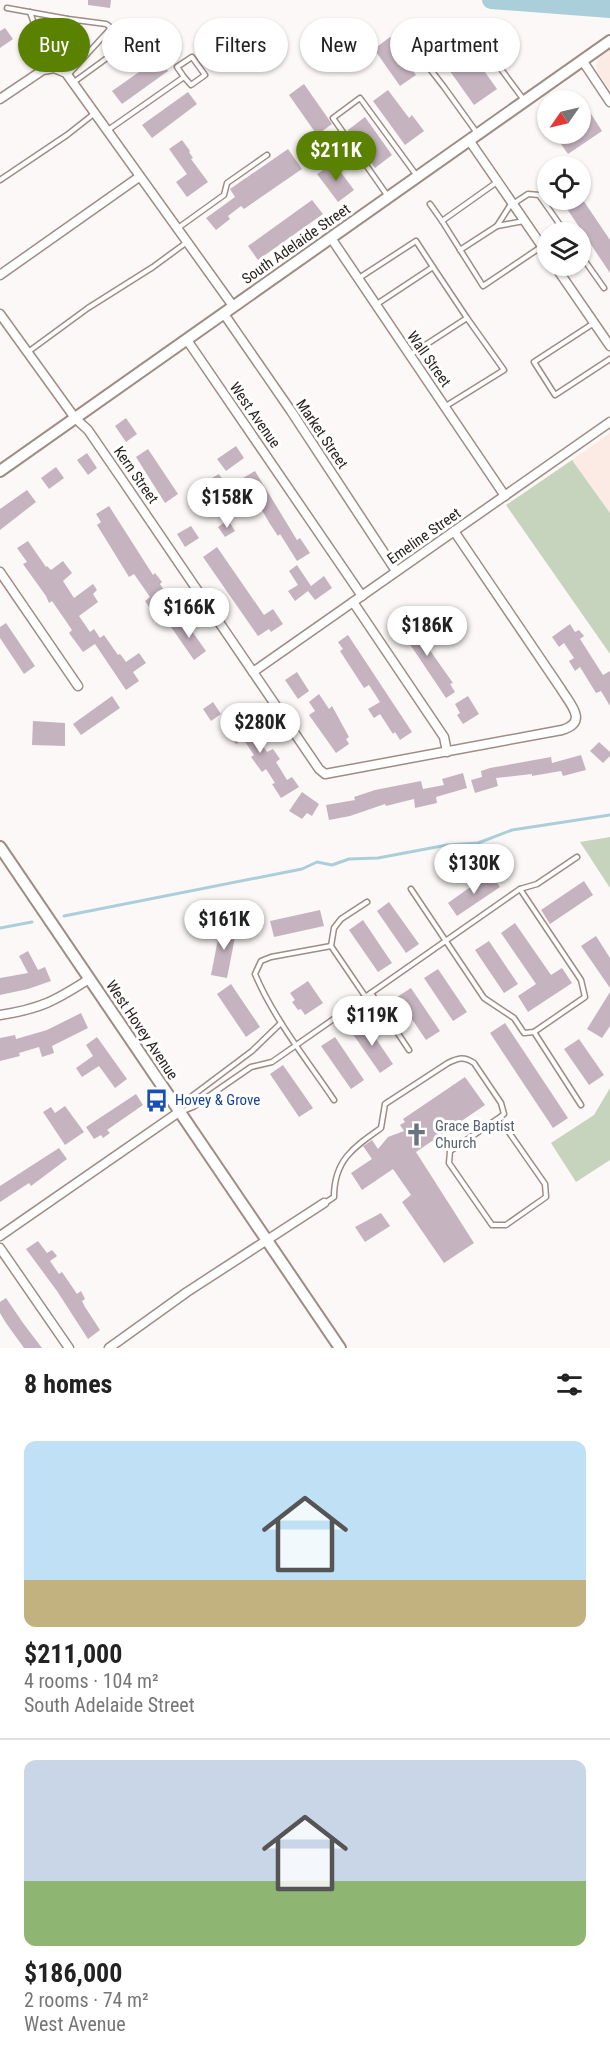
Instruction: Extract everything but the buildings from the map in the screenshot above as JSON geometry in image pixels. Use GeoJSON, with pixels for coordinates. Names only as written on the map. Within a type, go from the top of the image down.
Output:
{"type":"FeatureCollection","features":[{"type":"Feature","properties":{"kind":"street","name":"South Adelaide Street"},"geometry":{"type":"LineString","coordinates":[[0,471],[610,42]]}},
{"type":"Feature","properties":{"kind":"street"},"geometry":{"type":"LineString","coordinates":[[582,60],[610,102]]}},
{"type":"Feature","properties":{"kind":"street"},"geometry":{"type":"LineString","coordinates":[[0,99],[44,72]]}},
{"type":"Feature","properties":{"kind":"street"},"geometry":{"type":"LineString","coordinates":[[58,72],[70,79],[233,306]]}},
{"type":"Feature","properties":{"kind":"street"},"geometry":{"type":"LineString","coordinates":[[473,137],[498,182],[537,239]]}},
{"type":"Feature","properties":{"kind":"street"},"geometry":{"type":"LineString","coordinates":[[0,275],[139,177]]}},
{"type":"Feature","properties":{"kind":"street","name":"Wall Street"},"geometry":{"type":"LineString","coordinates":[[331,238],[505,496]]}},
{"type":"Feature","properties":{"kind":"street"},"geometry":{"type":"LineString","coordinates":[[562,276],[610,346]]}},
{"type":"Feature","properties":{"kind":"street","name":"Kern Street"},"geometry":{"type":"LineString","coordinates":[[0,314],[121,477],[318,769],[325,774],[447,752]]}},
{"type":"Feature","properties":{"kind":"street","name":"Market Street"},"geometry":{"type":"LineString","coordinates":[[224,314],[396,571]]}},
{"type":"Feature","properties":{"kind":"street","name":"West Avenue"},"geometry":{"type":"LineString","coordinates":[[187,340],[362,596]]}},
{"type":"Feature","properties":{"kind":"street","name":"Emeline Street"},"geometry":{"type":"LineString","coordinates":[[253,672],[610,422]]}},
{"type":"Feature","properties":{"kind":"street"},"geometry":{"type":"LineString","coordinates":[[353,602],[444,737],[447,752],[569,728],[577,717],[575,712],[454,531]]}},
{"type":"Feature","properties":{"kind":"street"},"geometry":{"type":"LineString","coordinates":[[0,572],[78,686]]}},
{"type":"Feature","properties":{"kind":"street","name":"West Hovey Avenue"},"geometry":{"type":"LineString","coordinates":[[0,847],[340,1348]]}},
{"type":"Feature","properties":{"kind":"street"},"geometry":{"type":"LineString","coordinates":[[0,1015],[22,1012],[48,1004],[89,979]]}},
{"type":"Feature","properties":{"kind":"street"},"geometry":{"type":"LineString","coordinates":[[0,1236],[179,1112]]}},
{"type":"Feature","properties":{"kind":"street"},"geometry":{"type":"LineString","coordinates":[[109,1348],[267,1239],[287,1229],[324,1203]]}},
{"type":"Feature","properties":{"kind":"street"},"geometry":{"type":"LineString","coordinates":[[0,1248],[69,1348]]}},
{"type":"Feature","properties":{"kind":"lane"},"geometry":{"type":"LineString","coordinates":[[7,8],[63,18]]}},
{"type":"Feature","properties":{"kind":"lane"},"geometry":{"type":"LineString","coordinates":[[30,12],[32,18]]}},
{"type":"Feature","properties":{"kind":"lane"},"geometry":{"type":"LineString","coordinates":[[90,22],[106,24],[110,28],[90,54]]}},
{"type":"Feature","properties":{"kind":"lane"},"geometry":{"type":"LineString","coordinates":[[192,57],[205,75],[191,85],[184,77],[177,67],[192,57]]}},
{"type":"Feature","properties":{"kind":"lane"},"geometry":{"type":"LineString","coordinates":[[70,79],[102,58]]}},
{"type":"Feature","properties":{"kind":"lane"},"geometry":{"type":"LineString","coordinates":[[70,79],[75,72]]}},
{"type":"Feature","properties":{"kind":"lane"},"geometry":{"type":"LineString","coordinates":[[432,72],[444,87],[473,137]]}},
{"type":"Feature","properties":{"kind":"lane"},"geometry":{"type":"LineString","coordinates":[[503,72],[524,101]]}},
{"type":"Feature","properties":{"kind":"lane"},"geometry":{"type":"LineString","coordinates":[[107,130],[184,77]]}},
{"type":"Feature","properties":{"kind":"lane"},"geometry":{"type":"LineString","coordinates":[[389,197],[333,118],[360,98],[417,177]]}},
{"type":"Feature","properties":{"kind":"lane"},"geometry":{"type":"LineString","coordinates":[[0,180],[67,135],[95,113]]}},
{"type":"Feature","properties":{"kind":"lane"},"geometry":{"type":"LineString","coordinates":[[178,228],[224,195],[228,183],[267,154]]}},
{"type":"Feature","properties":{"kind":"lane"},"geometry":{"type":"LineString","coordinates":[[442,221],[498,182]]}},
{"type":"Feature","properties":{"kind":"lane"},"geometry":{"type":"LineString","coordinates":[[497,226],[512,203],[528,194],[539,195],[558,222]]}},
{"type":"Feature","properties":{"kind":"lane"},"geometry":{"type":"LineString","coordinates":[[430,204],[483,286],[537,249]]}},
{"type":"Feature","properties":{"kind":"lane"},"geometry":{"type":"LineString","coordinates":[[460,250],[497,226],[525,221]]}},
{"type":"Feature","properties":{"kind":"lane"},"geometry":{"type":"LineString","coordinates":[[358,279],[416,241],[504,370],[445,406]]}},
{"type":"Feature","properties":{"kind":"lane"},"geometry":{"type":"LineString","coordinates":[[28,352],[88,308],[188,242]]}},
{"type":"Feature","properties":{"kind":"lane"},"geometry":{"type":"LineString","coordinates":[[376,305],[433,267]]}},
{"type":"Feature","properties":{"kind":"lane"},"geometry":{"type":"LineString","coordinates":[[591,270],[604,288]]}},
{"type":"Feature","properties":{"kind":"lane"},"geometry":{"type":"LineString","coordinates":[[410,355],[467,318]]}},
{"type":"Feature","properties":{"kind":"lane"},"geometry":{"type":"LineString","coordinates":[[594,323],[534,362],[555,394],[610,359]]}},
{"type":"Feature","properties":{"kind":"lane"},"geometry":{"type":"LineString","coordinates":[[179,1112],[193,1107],[251,1067],[273,1062],[444,940],[520,889],[537,884],[577,857]]}},
{"type":"Feature","properties":{"kind":"lane"},"geometry":{"type":"LineString","coordinates":[[411,889],[484,998],[514,1018],[524,1033],[534,1032],[585,997],[581,980],[520,889]]}},
{"type":"Feature","properties":{"kind":"lane"},"geometry":{"type":"LineString","coordinates":[[365,996],[331,946],[334,928],[341,919],[367,902]]}},
{"type":"Feature","properties":{"kind":"lane"},"geometry":{"type":"LineString","coordinates":[[331,946],[271,957],[261,961],[255,974],[281,1023],[334,1100]]}},
{"type":"Feature","properties":{"kind":"lane"},"geometry":{"type":"LineString","coordinates":[[371,993],[409,1050]]}},
{"type":"Feature","properties":{"kind":"lane"},"geometry":{"type":"LineString","coordinates":[[179,1112],[188,1099],[236,1063],[281,1023]]}},
{"type":"Feature","properties":{"kind":"lane"},"geometry":{"type":"LineString","coordinates":[[534,1032],[582,1105]]}},
{"type":"Feature","properties":{"kind":"lane"},"geometry":{"type":"LineString","coordinates":[[324,1203],[334,1197],[334,1185],[350,1150],[381,1128],[385,1104],[459,1058],[468,1059],[474,1064],[501,1103],[504,1114],[450,1151],[449,1163],[492,1225],[506,1226],[546,1197],[545,1184],[499,1118]]}},
{"type":"Feature","properties":{"kind":"lane"},"geometry":{"type":"LineString","coordinates":[[236,1063],[243,1073]]}},
{"type":"Feature","properties":{"kind":"shaded area"},"geometry":{"type":"Polygon","coordinates":[[[610,50],[610,90],[597,71],[596,65],[599,58],[610,50]]]}},
{"type":"Feature","properties":{"kind":"shaded area"},"geometry":{"type":"Polygon","coordinates":[[[610,433],[610,513],[572,460],[610,433]]]}},
{"type":"Feature","properties":{"kind":"green space"},"geometry":{"type":"Polygon","coordinates":[[[572,460],[610,513],[610,654],[506,505],[572,460]]]}},
{"type":"Feature","properties":{"kind":"green space"},"geometry":{"type":"Polygon","coordinates":[[[610,837],[610,888],[580,842],[610,837]]]}},
{"type":"Feature","properties":{"kind":"green space"},"geometry":{"type":"Polygon","coordinates":[[[610,1088],[610,1160],[576,1182],[551,1143],[594,1115],[610,1088]]]}},
{"type":"Feature","properties":{"kind":"waterway"},"geometry":{"type":"LineString","coordinates":[[491,0],[610,9]]}},
{"type":"Feature","properties":{"kind":"waterway"},"geometry":{"type":"LineString","coordinates":[[64,916],[302,869],[317,862],[332,865],[349,859],[378,858],[447,845],[478,843],[512,830],[610,815]]}},
{"type":"Feature","properties":{"kind":"waterway"},"geometry":{"type":"LineString","coordinates":[[0,928],[32,922]]}},
{"type":"Feature","properties":{"kind":"place","name":"Hovey & Grove"},"geometry":{"type":"Point","coordinates":[157,1100]}},
{"type":"Feature","properties":{"kind":"place","name":"Grace Baptist Church"},"geometry":{"type":"Point","coordinates":[417,1135]}}]}
